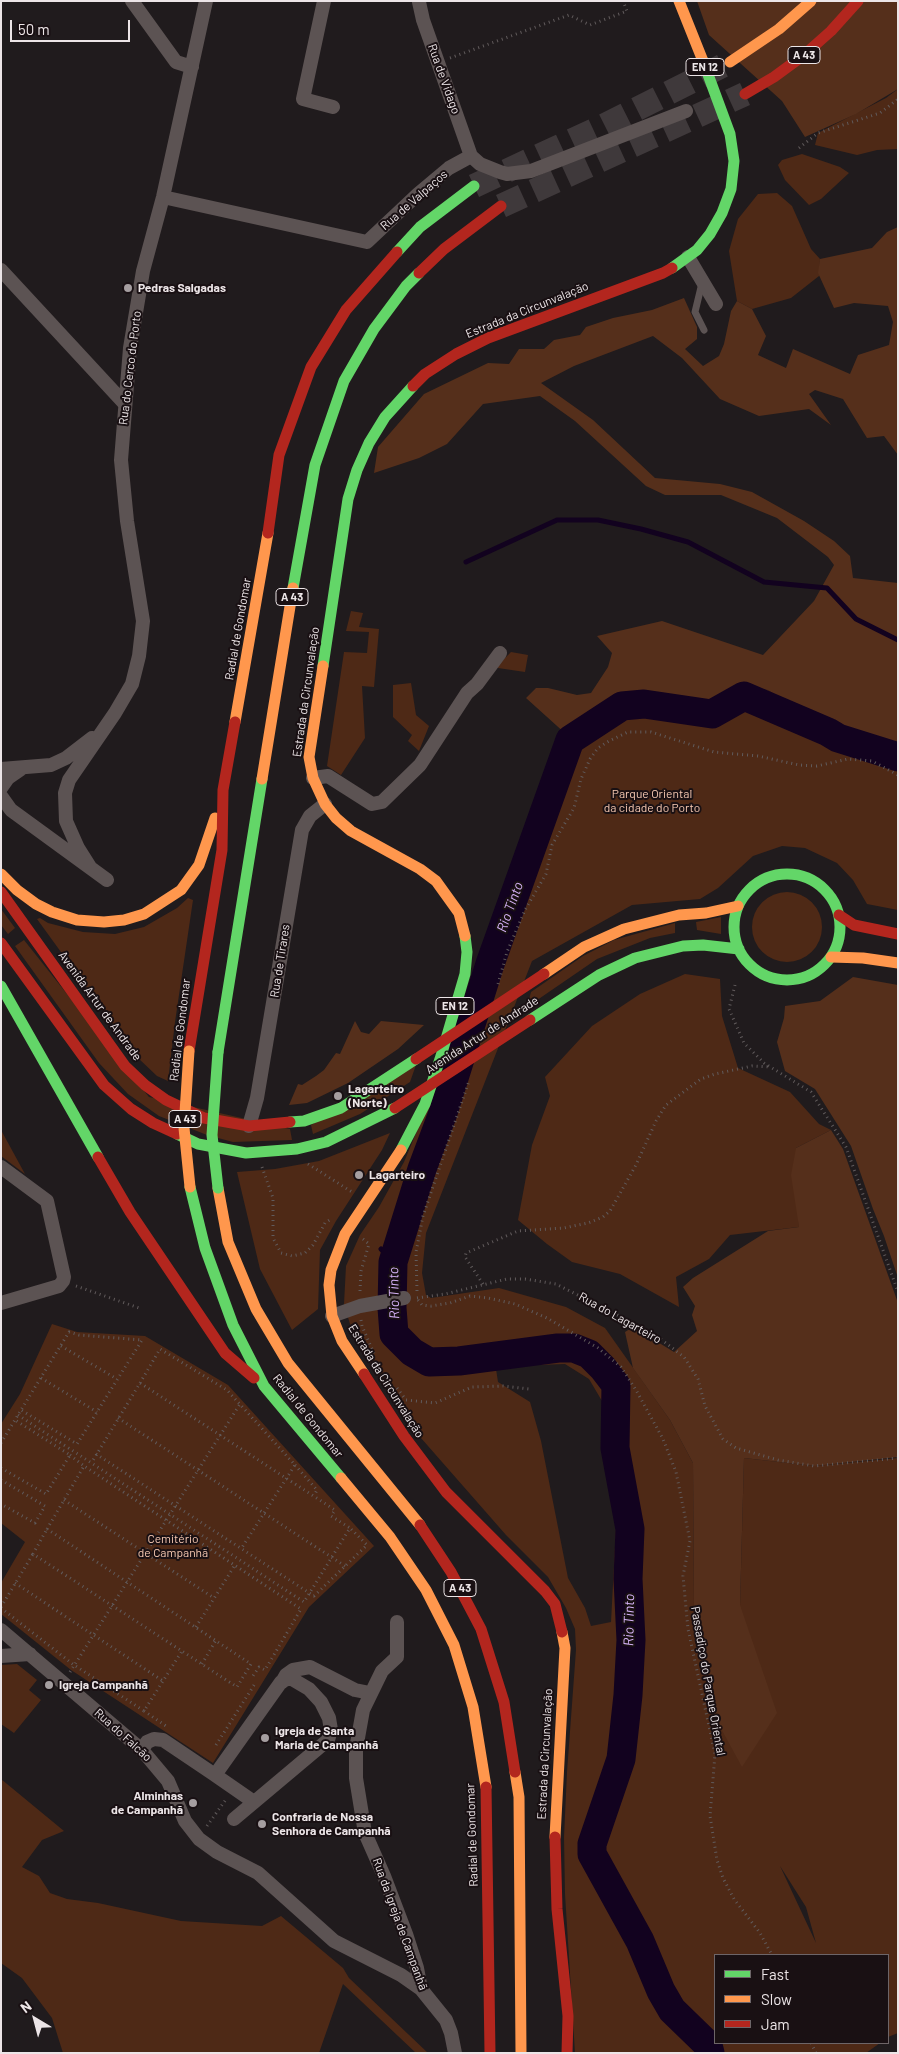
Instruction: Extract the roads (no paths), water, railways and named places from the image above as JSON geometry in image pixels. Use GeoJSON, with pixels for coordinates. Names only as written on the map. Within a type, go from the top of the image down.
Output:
{"type":"FeatureCollection","features":[{"type":"Feature","properties":{"kind":"main road","name":"Estrada da Circunvalação"},"geometry":{"type":"LineString","coordinates":[[567,2053],[568,2016],[557,1909],[555,1829],[565,1648],[560,1618],[555,1604],[545,1591],[483,1530],[428,1469],[404,1436],[342,1341],[332,1316],[329,1285],[338,1251],[350,1228],[400,1152],[425,1104],[465,974],[467,952],[465,932],[459,913],[436,881],[420,869],[351,831],[336,818],[325,804],[313,778],[309,757],[348,498],[357,470],[369,443],[385,417],[425,374],[456,354],[488,338],[663,272],[688,257],[710,234],[722,213],[731,189],[734,160],[730,134],[679,1]]}},
{"type":"Feature","properties":{"kind":"main road"},"geometry":{"type":"LineString","coordinates":[[730,62],[760,43],[811,1]]}},
{"type":"Feature","properties":{"kind":"main road","name":"A 43"},"geometry":{"type":"LineString","coordinates":[[745,94],[774,77],[804,55],[831,31],[856,3]]}},
{"type":"Feature","properties":{"kind":"main road","name":"Radial de Gondomar"},"geometry":{"type":"LineString","coordinates":[[474,186],[420,227],[383,266],[346,310],[311,367],[279,455],[259,591],[223,790],[222,850],[189,1052],[184,1128],[190,1187],[205,1248],[233,1325],[264,1386],[390,1537],[426,1590],[454,1645],[473,1707],[487,1797],[490,2053]]}},
{"type":"Feature","properties":{"kind":"main road","name":"Radial de Gondomar"},"geometry":{"type":"LineString","coordinates":[[501,206],[444,249],[406,286],[374,329],[344,380],[314,465],[218,1052],[212,1135],[218,1188],[228,1242],[256,1309],[288,1363],[414,1516],[451,1572],[481,1628],[504,1702],[519,1797],[521,2053]]}},
{"type":"Feature","properties":{"kind":"main road"},"geometry":{"type":"LineString","coordinates":[[1,874],[17,890],[36,904],[77,920],[104,922],[124,920],[144,914],[181,890],[200,864],[223,790]]}},
{"type":"Feature","properties":{"kind":"main road"},"geometry":{"type":"LineString","coordinates":[[792,874],[808,878],[822,887],[833,899],[839,915],[840,929],[837,944],[831,957],[820,968],[806,976],[790,980],[775,978],[760,972],[748,962],[739,949],[735,935],[735,920],[738,906],[747,892],[760,881],[776,875],[792,874]]}},
{"type":"Feature","properties":{"kind":"main road","name":"Avenida Artur de Andrade"},"geometry":{"type":"LineString","coordinates":[[1,892],[125,1066],[145,1085],[166,1100],[204,1118],[248,1126],[304,1121],[341,1108],[584,947],[624,929],[678,915],[706,913],[738,906]]}},
{"type":"Feature","properties":{"kind":"main road"},"geometry":{"type":"LineString","coordinates":[[839,915],[854,925],[898,934]]}},
{"type":"Feature","properties":{"kind":"main road","name":"Avenida Artur de Andrade"},"geometry":{"type":"LineString","coordinates":[[1,943],[104,1085],[131,1108],[153,1123],[198,1144],[257,1153],[297,1149],[326,1142],[394,1108],[599,975],[635,958],[683,946],[703,945],[739,949]]}},
{"type":"Feature","properties":{"kind":"main road"},"geometry":{"type":"LineString","coordinates":[[831,957],[863,958],[898,963]]}},
{"type":"Feature","properties":{"kind":"main road"},"geometry":{"type":"LineString","coordinates":[[1,986],[135,1220],[226,1353],[264,1386]]}},
{"type":"Feature","properties":{"kind":"street"},"geometry":{"type":"LineString","coordinates":[[132,1],[176,62],[192,67]]}},
{"type":"Feature","properties":{"kind":"street","name":"Rua do Cerco do Porto"},"geometry":{"type":"LineString","coordinates":[[90,867],[78,848],[66,821],[65,793],[70,780],[132,684],[139,656],[143,621],[121,460],[130,348],[144,270],[163,197],[206,1]]}},
{"type":"Feature","properties":{"kind":"street"},"geometry":{"type":"LineString","coordinates":[[324,1],[303,99],[333,107]]}},
{"type":"Feature","properties":{"kind":"street","name":"Rua de Vidago"},"geometry":{"type":"LineString","coordinates":[[419,1],[423,20],[472,156]]}},
{"type":"Feature","properties":{"kind":"street"},"geometry":{"type":"LineString","coordinates":[[472,156],[480,164],[500,172],[508,174],[531,171],[686,111]]}},
{"type":"Feature","properties":{"kind":"street","name":"Rua de Valpaços"},"geometry":{"type":"LineString","coordinates":[[163,197],[366,242],[449,168],[472,156]]}},
{"type":"Feature","properties":{"kind":"street"},"geometry":{"type":"LineString","coordinates":[[688,257],[716,304]]}},
{"type":"Feature","properties":{"kind":"street"},"geometry":{"type":"LineString","coordinates":[[1,270],[125,404]]}},
{"type":"Feature","properties":{"kind":"street"},"geometry":{"type":"LineString","coordinates":[[313,778],[328,776],[372,804],[377,804],[393,793],[420,765],[447,730],[467,693],[477,684],[500,653]]}},
{"type":"Feature","properties":{"kind":"street","name":"Rua do Cerco do Porto"},"geometry":{"type":"LineString","coordinates":[[1,769],[51,765],[102,730]]}},
{"type":"Feature","properties":{"kind":"street"},"geometry":{"type":"LineString","coordinates":[[1,788],[8,778],[21,768]]}},
{"type":"Feature","properties":{"kind":"street"},"geometry":{"type":"LineString","coordinates":[[1,796],[11,810],[107,880]]}},
{"type":"Feature","properties":{"kind":"street","name":"Rua de Tirares"},"geometry":{"type":"LineString","coordinates":[[248,1126],[258,1098],[302,830],[310,816],[325,804]]}},
{"type":"Feature","properties":{"kind":"street"},"geometry":{"type":"LineString","coordinates":[[1,1167],[47,1201],[61,1284],[1,1303]]}},
{"type":"Feature","properties":{"kind":"street"},"geometry":{"type":"LineString","coordinates":[[332,1316],[366,1305],[411,1298]]}},
{"type":"Feature","properties":{"kind":"street","name":"Rua da Igreja de Campanhã"},"geometry":{"type":"LineString","coordinates":[[397,1622],[397,1657],[385,1667],[362,1710],[356,1749],[356,1778],[365,1833],[384,1876],[409,1942],[421,1989],[446,2020],[455,2053]]}},
{"type":"Feature","properties":{"kind":"street","name":"Rua do Falcão"},"geometry":{"type":"LineString","coordinates":[[1,1630],[142,1750],[168,1781],[185,1820],[199,1839],[218,1852],[258,1873],[334,1941],[401,1975],[421,1989]]}},
{"type":"Feature","properties":{"kind":"street"},"geometry":{"type":"LineString","coordinates":[[1,1656],[30,1654]]}},
{"type":"Feature","properties":{"kind":"street"},"geometry":{"type":"LineString","coordinates":[[215,1775],[286,1675],[293,1670],[310,1667],[355,1690],[370,1693]]}},
{"type":"Feature","properties":{"kind":"street"},"geometry":{"type":"LineString","coordinates":[[234,1819],[326,1743],[330,1737],[329,1718],[318,1697],[292,1679],[287,1679],[278,1687]]}},
{"type":"Feature","properties":{"kind":"street"},"geometry":{"type":"LineString","coordinates":[[142,1750],[147,1742],[154,1739],[163,1740],[254,1802]]}},
{"type":"Feature","properties":{"kind":"lane"},"geometry":{"type":"LineString","coordinates":[[703,280],[695,312],[704,330]]}},
{"type":"Feature","properties":{"kind":"waterway"},"geometry":{"type":"LineString","coordinates":[[466,562],[557,520],[598,520],[688,542],[764,582],[827,588],[856,619],[898,640]]}},
{"type":"Feature","properties":{"kind":"waterway","name":"Rio Tinto"},"geometry":{"type":"LineString","coordinates":[[710,2053],[708,2045],[672,2010],[661,1991],[640,1941],[592,1854],[592,1844],[621,1759],[628,1695],[631,1640],[628,1579],[630,1529],[615,1448],[616,1385],[589,1354],[574,1348],[558,1348],[459,1361],[429,1362],[412,1352],[394,1334],[392,1308],[393,1262],[490,964],[570,740],[622,706],[644,704],[712,714],[744,696],[838,738],[898,757]]}},
{"type":"Feature","properties":{"kind":"waterway"},"geometry":{"type":"LineString","coordinates":[[381,1249],[393,1262]]}},
{"type":"Feature","properties":{"kind":"tunnel"},"geometry":{"type":"LineString","coordinates":[[474,186],[603,126],[730,62]]}},
{"type":"Feature","properties":{"kind":"tunnel"},"geometry":{"type":"LineString","coordinates":[[501,206],[745,94]]}},
{"type":"Feature","properties":{"kind":"place","name":"Pedras Salgadas"},"geometry":{"type":"Point","coordinates":[128,288]}},
{"type":"Feature","properties":{"kind":"place","name":"Lagarteiro (Norte)"},"geometry":{"type":"Point","coordinates":[338,1096]}},
{"type":"Feature","properties":{"kind":"place","name":"Lagarteiro"},"geometry":{"type":"Point","coordinates":[359,1175]}},
{"type":"Feature","properties":{"kind":"place","name":"Igreja Campanhã"},"geometry":{"type":"Point","coordinates":[49,1685]}},
{"type":"Feature","properties":{"kind":"place","name":"Igreja de Santa Maria de Campanhã"},"geometry":{"type":"Point","coordinates":[265,1738]}},
{"type":"Feature","properties":{"kind":"place","name":"Alminhas de Campanhã"},"geometry":{"type":"Point","coordinates":[193,1803]}},
{"type":"Feature","properties":{"kind":"place","name":"Confraria de Nossa Senhora de Campanhã"},"geometry":{"type":"Point","coordinates":[262,1824]}},
{"type":"Feature","properties":{"kind":"park label","name":"Parque Oriental da cidade do Porto"},"geometry":{"type":"Point","coordinates":[652,801]}},
{"type":"Feature","properties":{"kind":"park label","name":"Cemitério de Campanhã"},"geometry":{"type":"Point","coordinates":[173,1546]}}]}
